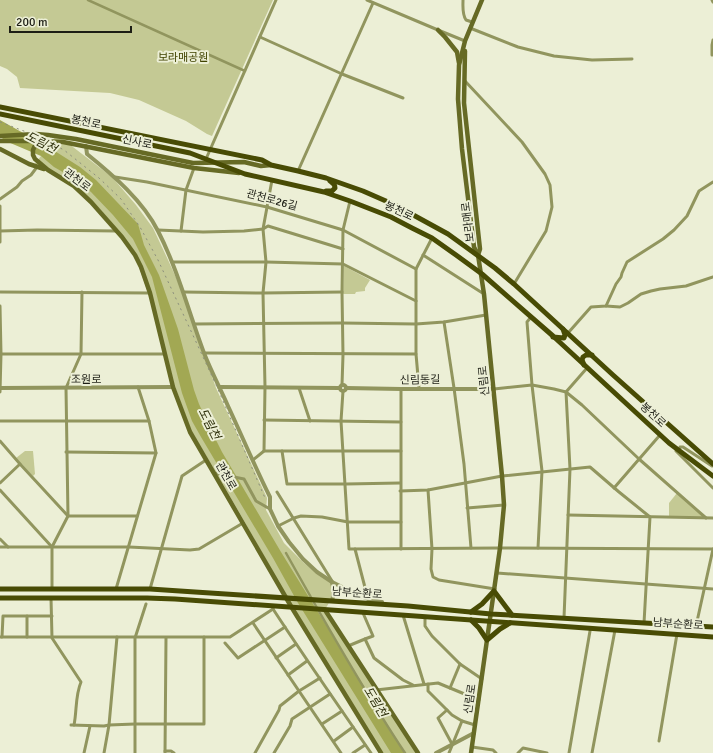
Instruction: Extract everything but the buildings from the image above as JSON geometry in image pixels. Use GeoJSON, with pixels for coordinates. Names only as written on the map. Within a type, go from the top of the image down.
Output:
{"type":"FeatureCollection","features":[{"type":"Feature","properties":{"kind":"main road","name":"보라매로"},"geometry":{"type":"LineString","coordinates":[[478,255],[474,247],[459,122],[458,99],[459,65],[465,41],[482,0]]}},
{"type":"Feature","properties":{"kind":"main road"},"geometry":{"type":"LineString","coordinates":[[438,30],[457,52],[459,65]]}},
{"type":"Feature","properties":{"kind":"main road","name":"보라매로"},"geometry":{"type":"LineString","coordinates":[[465,41],[465,124],[480,249],[478,255]]}},
{"type":"Feature","properties":{"kind":"main road","name":"봉천로"},"geometry":{"type":"LineString","coordinates":[[0,107],[262,160],[271,165],[326,178],[395,205],[448,234],[478,255],[514,284],[713,465]]}},
{"type":"Feature","properties":{"kind":"main road","name":"봉천로"},"geometry":{"type":"LineString","coordinates":[[0,114],[190,153],[206,161],[213,162],[245,174],[324,192],[350,200],[391,217],[432,238],[482,274],[669,443],[713,476]]}},
{"type":"Feature","properties":{"kind":"main road","name":"신사로"},"geometry":{"type":"LineString","coordinates":[[0,136],[36,134],[48,135],[75,142],[193,163],[206,161]]}},
{"type":"Feature","properties":{"kind":"main road","name":"신사로"},"geometry":{"type":"LineString","coordinates":[[0,141],[75,142],[86,146],[194,168],[245,174]]}},
{"type":"Feature","properties":{"kind":"main road","name":"관천로"},"geometry":{"type":"LineString","coordinates":[[37,141],[34,146],[33,153],[35,159],[48,170],[74,186],[91,202],[117,231],[135,256],[141,267],[150,293],[173,387],[190,432],[286,598],[381,753]]}},
{"type":"Feature","properties":{"kind":"main road","name":"관천로"},"geometry":{"type":"LineString","coordinates":[[0,149],[37,167],[48,170]]}},
{"type":"Feature","properties":{"kind":"main road"},"geometry":{"type":"LineString","coordinates":[[213,162],[244,162],[261,166],[271,165]]}},
{"type":"Feature","properties":{"kind":"main road"},"geometry":{"type":"LineString","coordinates":[[324,192],[332,191],[336,188],[334,183],[326,178]]}},
{"type":"Feature","properties":{"kind":"main road","name":"신림로"},"geometry":{"type":"LineString","coordinates":[[471,753],[495,590],[504,505],[494,389],[482,274],[478,255]]}},
{"type":"Feature","properties":{"kind":"main road"},"geometry":{"type":"LineString","coordinates":[[552,336],[564,338],[565,335],[562,327]]}},
{"type":"Feature","properties":{"kind":"main road"},"geometry":{"type":"LineString","coordinates":[[586,367],[582,360],[583,357],[586,355],[592,355]]}},
{"type":"Feature","properties":{"kind":"main road","name":"남부순환로"},"geometry":{"type":"LineString","coordinates":[[0,589],[150,589],[408,606],[491,614],[512,614],[713,627]]}},
{"type":"Feature","properties":{"kind":"main road"},"geometry":{"type":"LineString","coordinates":[[471,612],[482,604],[495,590],[512,614]]}},
{"type":"Feature","properties":{"kind":"main road"},"geometry":{"type":"LineString","coordinates":[[248,595],[251,597],[252,601],[248,604]]}},
{"type":"Feature","properties":{"kind":"main road","name":"남부순환로"},"geometry":{"type":"LineString","coordinates":[[0,598],[154,598],[248,604],[273,608],[363,612],[713,637]]}},
{"type":"Feature","properties":{"kind":"main road"},"geometry":{"type":"LineString","coordinates":[[307,609],[303,606],[303,604],[305,600],[308,599]]}},
{"type":"Feature","properties":{"kind":"main road"},"geometry":{"type":"LineString","coordinates":[[325,610],[418,753]]}},
{"type":"Feature","properties":{"kind":"main road"},"geometry":{"type":"LineString","coordinates":[[471,620],[479,628],[487,640],[500,629],[511,623]]}},
{"type":"Feature","properties":{"kind":"street"},"geometry":{"type":"LineString","coordinates":[[88,0],[245,71]]}},
{"type":"Feature","properties":{"kind":"street"},"geometry":{"type":"LineString","coordinates":[[206,161],[276,0]]}},
{"type":"Feature","properties":{"kind":"street"},"geometry":{"type":"LineString","coordinates":[[367,0],[465,41]]}},
{"type":"Feature","properties":{"kind":"street"},"geometry":{"type":"LineString","coordinates":[[463,0],[464,16],[466,20],[472,22]]}},
{"type":"Feature","properties":{"kind":"street"},"geometry":{"type":"LineString","coordinates":[[298,171],[373,3]]}},
{"type":"Feature","properties":{"kind":"street"},"geometry":{"type":"LineString","coordinates":[[470,28],[518,47],[554,56],[592,60],[632,59]]}},
{"type":"Feature","properties":{"kind":"street"},"geometry":{"type":"LineString","coordinates":[[260,37],[342,74],[403,98]]}},
{"type":"Feature","properties":{"kind":"street"},"geometry":{"type":"LineString","coordinates":[[712,55],[713,40]]}},
{"type":"Feature","properties":{"kind":"street"},"geometry":{"type":"LineString","coordinates":[[464,80],[522,142],[545,174],[550,184],[552,207],[546,231],[514,284]]}},
{"type":"Feature","properties":{"kind":"street"},"geometry":{"type":"LineString","coordinates":[[86,146],[87,154],[115,177],[138,202],[158,230],[172,262],[204,354],[270,497],[270,509],[278,526],[289,542],[303,559],[317,572],[332,582],[368,599],[383,603],[408,606]]}},
{"type":"Feature","properties":{"kind":"street"},"geometry":{"type":"LineString","coordinates":[[0,199],[31,175],[37,167]]}},
{"type":"Feature","properties":{"kind":"street"},"geometry":{"type":"LineString","coordinates":[[181,231],[186,190],[194,168]]}},
{"type":"Feature","properties":{"kind":"street","name":"관천로26길"},"geometry":{"type":"LineString","coordinates":[[115,177],[267,206],[343,230],[416,269]]}},
{"type":"Feature","properties":{"kind":"street"},"geometry":{"type":"LineString","coordinates":[[264,450],[263,293],[266,262],[263,229],[272,180]]}},
{"type":"Feature","properties":{"kind":"street"},"geometry":{"type":"LineString","coordinates":[[606,306],[627,262],[663,239],[674,230],[687,216],[699,191],[713,182]]}},
{"type":"Feature","properties":{"kind":"street"},"geometry":{"type":"LineString","coordinates":[[350,200],[343,230],[343,388],[341,421],[349,549],[713,549],[696,626]]}},
{"type":"Feature","properties":{"kind":"street"},"geometry":{"type":"LineString","coordinates":[[0,206],[0,242]]}},
{"type":"Feature","properties":{"kind":"street"},"geometry":{"type":"LineString","coordinates":[[158,230],[217,232],[263,229],[268,226],[343,249]]}},
{"type":"Feature","properties":{"kind":"street"},"geometry":{"type":"LineString","coordinates":[[0,231],[117,231]]}},
{"type":"Feature","properties":{"kind":"street"},"geometry":{"type":"LineString","coordinates":[[419,388],[416,354],[416,269],[432,238]]}},
{"type":"Feature","properties":{"kind":"street"},"geometry":{"type":"LineString","coordinates":[[423,255],[484,294]]}},
{"type":"Feature","properties":{"kind":"street"},"geometry":{"type":"LineString","coordinates":[[172,262],[343,264],[416,301]]}},
{"type":"Feature","properties":{"kind":"street"},"geometry":{"type":"LineString","coordinates":[[568,333],[591,308],[620,306],[628,303],[641,294],[660,289],[686,286],[713,277]]}},
{"type":"Feature","properties":{"kind":"street"},"geometry":{"type":"LineString","coordinates":[[0,292],[150,293]]}},
{"type":"Feature","properties":{"kind":"street"},"geometry":{"type":"LineString","coordinates":[[52,589],[52,548],[68,516],[66,388],[81,354],[82,292]]}},
{"type":"Feature","properties":{"kind":"street"},"geometry":{"type":"LineString","coordinates":[[183,292],[342,292]]}},
{"type":"Feature","properties":{"kind":"street"},"geometry":{"type":"LineString","coordinates":[[0,306],[0,392]]}},
{"type":"Feature","properties":{"kind":"street"},"geometry":{"type":"LineString","coordinates":[[194,324],[416,324],[444,322],[486,315]]}},
{"type":"Feature","properties":{"kind":"street"},"geometry":{"type":"LineString","coordinates":[[531,317],[527,322],[532,385],[542,472],[538,548]]}},
{"type":"Feature","properties":{"kind":"street"},"geometry":{"type":"LineString","coordinates":[[444,322],[466,482],[471,548]]}},
{"type":"Feature","properties":{"kind":"street"},"geometry":{"type":"LineString","coordinates":[[0,354],[164,354]]}},
{"type":"Feature","properties":{"kind":"street"},"geometry":{"type":"LineString","coordinates":[[204,354],[416,354]]}},
{"type":"Feature","properties":{"kind":"street"},"geometry":{"type":"LineString","coordinates":[[564,618],[570,469],[566,392],[586,367]]}},
{"type":"Feature","properties":{"kind":"street"},"geometry":{"type":"LineString","coordinates":[[494,389],[532,385],[566,392],[706,518]]}},
{"type":"Feature","properties":{"kind":"street"},"geometry":{"type":"LineString","coordinates":[[116,589],[156,453],[149,421],[138,387]]}},
{"type":"Feature","properties":{"kind":"street","name":"조원로"},"geometry":{"type":"LineString","coordinates":[[0,388],[173,387]]}},
{"type":"Feature","properties":{"kind":"street","name":"신림동길"},"geometry":{"type":"LineString","coordinates":[[219,387],[494,389]]}},
{"type":"Feature","properties":{"kind":"street"},"geometry":{"type":"LineString","coordinates":[[299,388],[310,421]]}},
{"type":"Feature","properties":{"kind":"street"},"geometry":{"type":"LineString","coordinates":[[401,389],[401,549]]}},
{"type":"Feature","properties":{"kind":"street"},"geometry":{"type":"LineString","coordinates":[[264,420],[401,422]]}},
{"type":"Feature","properties":{"kind":"street"},"geometry":{"type":"LineString","coordinates":[[0,421],[149,421]]}},
{"type":"Feature","properties":{"kind":"street"},"geometry":{"type":"LineString","coordinates":[[614,488],[660,435]]}},
{"type":"Feature","properties":{"kind":"street"},"geometry":{"type":"LineString","coordinates":[[0,441],[68,516],[137,516]]}},
{"type":"Feature","properties":{"kind":"street"},"geometry":{"type":"LineString","coordinates":[[669,443],[713,488]]}},
{"type":"Feature","properties":{"kind":"street"},"geometry":{"type":"LineString","coordinates":[[687,462],[679,450],[680,447],[683,447],[713,465]]}},
{"type":"Feature","properties":{"kind":"street"},"geometry":{"type":"LineString","coordinates":[[253,460],[264,450],[400,452]]}},
{"type":"Feature","properties":{"kind":"street"},"geometry":{"type":"LineString","coordinates":[[282,451],[287,484],[400,483]]}},
{"type":"Feature","properties":{"kind":"street"},"geometry":{"type":"LineString","coordinates":[[66,452],[156,453]]}},
{"type":"Feature","properties":{"kind":"street"},"geometry":{"type":"LineString","coordinates":[[150,589],[182,476],[206,460]]}},
{"type":"Feature","properties":{"kind":"street"},"geometry":{"type":"LineString","coordinates":[[0,483],[20,464]]}},
{"type":"Feature","properties":{"kind":"street"},"geometry":{"type":"LineString","coordinates":[[400,491],[428,490],[502,476],[590,467],[650,517]]}},
{"type":"Feature","properties":{"kind":"street"},"geometry":{"type":"LineString","coordinates":[[214,472],[244,479],[256,501],[270,509]]}},
{"type":"Feature","properties":{"kind":"street"},"geometry":{"type":"LineString","coordinates":[[0,490],[52,548]]}},
{"type":"Feature","properties":{"kind":"street"},"geometry":{"type":"LineString","coordinates":[[428,490],[432,549],[431,569],[433,577],[439,580],[495,590]]}},
{"type":"Feature","properties":{"kind":"street"},"geometry":{"type":"LineString","coordinates":[[277,492],[332,582],[334,592],[332,601]]}},
{"type":"Feature","properties":{"kind":"street"},"geometry":{"type":"LineString","coordinates":[[467,508],[504,505]]}},
{"type":"Feature","properties":{"kind":"street"},"geometry":{"type":"LineString","coordinates":[[278,526],[294,518],[302,516],[322,517],[348,522],[401,522]]}},
{"type":"Feature","properties":{"kind":"street"},"geometry":{"type":"LineString","coordinates":[[568,516],[713,518]]}},
{"type":"Feature","properties":{"kind":"street"},"geometry":{"type":"LineString","coordinates":[[644,622],[650,517]]}},
{"type":"Feature","properties":{"kind":"street"},"geometry":{"type":"LineString","coordinates":[[0,547],[129,547],[190,550],[199,548],[243,523]]}},
{"type":"Feature","properties":{"kind":"street"},"geometry":{"type":"LineString","coordinates":[[0,539],[8,547]]}},
{"type":"Feature","properties":{"kind":"street","name":"남부순환로"},"geometry":{"type":"LineString","coordinates":[[355,549],[368,599]]}},
{"type":"Feature","properties":{"kind":"street"},"geometry":{"type":"LineString","coordinates":[[286,553],[330,633],[377,711],[405,753]]}},
{"type":"Feature","properties":{"kind":"street"},"geometry":{"type":"LineString","coordinates":[[497,573],[713,589]]}},
{"type":"Feature","properties":{"kind":"street"},"geometry":{"type":"LineString","coordinates":[[51,598],[52,638],[81,682],[78,690],[76,716],[73,725],[104,726],[165,723],[204,724],[204,637]]}},
{"type":"Feature","properties":{"kind":"street"},"geometry":{"type":"LineString","coordinates":[[135,753],[135,638],[146,604]]}},
{"type":"Feature","properties":{"kind":"street"},"geometry":{"type":"LineString","coordinates":[[52,616],[3,616],[1,637],[232,637],[273,608],[307,661],[370,753]]}},
{"type":"Feature","properties":{"kind":"street","name":"남부순환로"},"geometry":{"type":"LineString","coordinates":[[363,612],[373,636],[365,639]]}},
{"type":"Feature","properties":{"kind":"street"},"geometry":{"type":"LineString","coordinates":[[403,615],[428,691],[452,715],[462,721],[475,725]]}},
{"type":"Feature","properties":{"kind":"street"},"geometry":{"type":"LineString","coordinates":[[27,616],[27,638]]}},
{"type":"Feature","properties":{"kind":"street"},"geometry":{"type":"LineString","coordinates":[[425,617],[426,626],[432,636],[460,664],[482,679]]}},
{"type":"Feature","properties":{"kind":"street"},"geometry":{"type":"LineString","coordinates":[[253,623],[341,753]]}},
{"type":"Feature","properties":{"kind":"street","name":"남부순환로"},"geometry":{"type":"LineString","coordinates":[[518,624],[592,629]]}},
{"type":"Feature","properties":{"kind":"street"},"geometry":{"type":"LineString","coordinates":[[225,643],[238,658],[285,627]]}},
{"type":"Feature","properties":{"kind":"street"},"geometry":{"type":"LineString","coordinates":[[569,753],[592,629]]}},
{"type":"Feature","properties":{"kind":"street"},"geometry":{"type":"LineString","coordinates":[[592,753],[615,630]]}},
{"type":"Feature","properties":{"kind":"street"},"geometry":{"type":"LineString","coordinates":[[659,741],[677,634]]}},
{"type":"Feature","properties":{"kind":"street"},"geometry":{"type":"LineString","coordinates":[[104,753],[109,725],[117,637]]}},
{"type":"Feature","properties":{"kind":"street"},"geometry":{"type":"LineString","coordinates":[[166,638],[165,752],[171,751],[174,753]]}},
{"type":"Feature","properties":{"kind":"street"},"geometry":{"type":"LineString","coordinates":[[348,646],[365,639],[374,658],[403,680],[414,685]]}},
{"type":"Feature","properties":{"kind":"street"},"geometry":{"type":"LineString","coordinates":[[276,658],[296,644]]}},
{"type":"Feature","properties":{"kind":"street"},"geometry":{"type":"LineString","coordinates":[[288,675],[307,661]]}},
{"type":"Feature","properties":{"kind":"street"},"geometry":{"type":"LineString","coordinates":[[450,688],[460,664]]}},
{"type":"Feature","properties":{"kind":"street"},"geometry":{"type":"LineString","coordinates":[[255,753],[280,706],[299,691],[320,678]]}},
{"type":"Feature","properties":{"kind":"street"},"geometry":{"type":"LineString","coordinates":[[376,690],[438,683],[479,700]]}},
{"type":"Feature","properties":{"kind":"street"},"geometry":{"type":"LineString","coordinates":[[274,753],[290,726],[292,719],[330,694]]}},
{"type":"Feature","properties":{"kind":"street"},"geometry":{"type":"LineString","coordinates":[[447,710],[438,718],[452,744]]}},
{"type":"Feature","properties":{"kind":"street"},"geometry":{"type":"LineString","coordinates":[[322,724],[342,711]]}},
{"type":"Feature","properties":{"kind":"street"},"geometry":{"type":"LineString","coordinates":[[449,753],[462,721]]}},
{"type":"Feature","properties":{"kind":"street"},"geometry":{"type":"LineString","coordinates":[[84,753],[90,726]]}},
{"type":"Feature","properties":{"kind":"street"},"geometry":{"type":"LineString","coordinates":[[334,741],[353,727]]}},
{"type":"Feature","properties":{"kind":"street"},"geometry":{"type":"LineString","coordinates":[[436,753],[474,733]]}},
{"type":"Feature","properties":{"kind":"street"},"geometry":{"type":"LineString","coordinates":[[353,753],[365,745]]}},
{"type":"Feature","properties":{"kind":"street"},"geometry":{"type":"LineString","coordinates":[[472,747],[493,750],[496,753]]}},
{"type":"Feature","properties":{"kind":"street"},"geometry":{"type":"LineString","coordinates":[[518,753],[523,748],[547,753]]}},
{"type":"Feature","properties":{"kind":"green space","name":"보라매공원"},"geometry":{"type":"Polygon","coordinates":[[[0,0],[273,0],[212,136],[186,121],[139,100],[110,93],[20,88],[17,77],[7,69],[0,66],[0,0]]]}},
{"type":"Feature","properties":{"kind":"green space"},"geometry":{"type":"Polygon","coordinates":[[[55,137],[65,140],[112,177],[153,228],[182,291],[216,388],[267,498],[266,510],[284,543],[316,573],[331,582],[331,597],[324,611],[416,753],[382,753],[296,613],[191,430],[174,384],[161,332],[134,252],[100,209],[75,186],[35,164],[55,137]]]}},
{"type":"Feature","properties":{"kind":"green space"},"geometry":{"type":"Polygon","coordinates":[[[344,266],[370,280],[365,288],[365,291],[356,292],[355,294],[343,294],[344,266]]]}},
{"type":"Feature","properties":{"kind":"green space"},"geometry":{"type":"Polygon","coordinates":[[[25,451],[33,451],[35,474],[33,476],[16,458],[25,451]]]}},
{"type":"Feature","properties":{"kind":"green space"},"geometry":{"type":"Polygon","coordinates":[[[677,493],[706,518],[669,517],[669,503],[677,493]]]}},
{"type":"Feature","properties":{"kind":"water","name":"도림천"},"geometry":{"type":"Polygon","coordinates":[[[0,120],[80,167],[96,180],[138,224],[144,245],[159,275],[178,329],[199,404],[222,452],[281,552],[405,753],[391,753],[298,603],[192,421],[182,393],[152,277],[133,239],[113,215],[80,183],[54,167],[41,156],[0,137],[0,120]]]}},
{"type":"Feature","properties":{"kind":"railway"},"geometry":{"type":"LineString","coordinates":[[0,122],[37,136],[64,150],[99,178],[121,199],[140,227],[158,260],[217,387],[265,498]]}}]}
